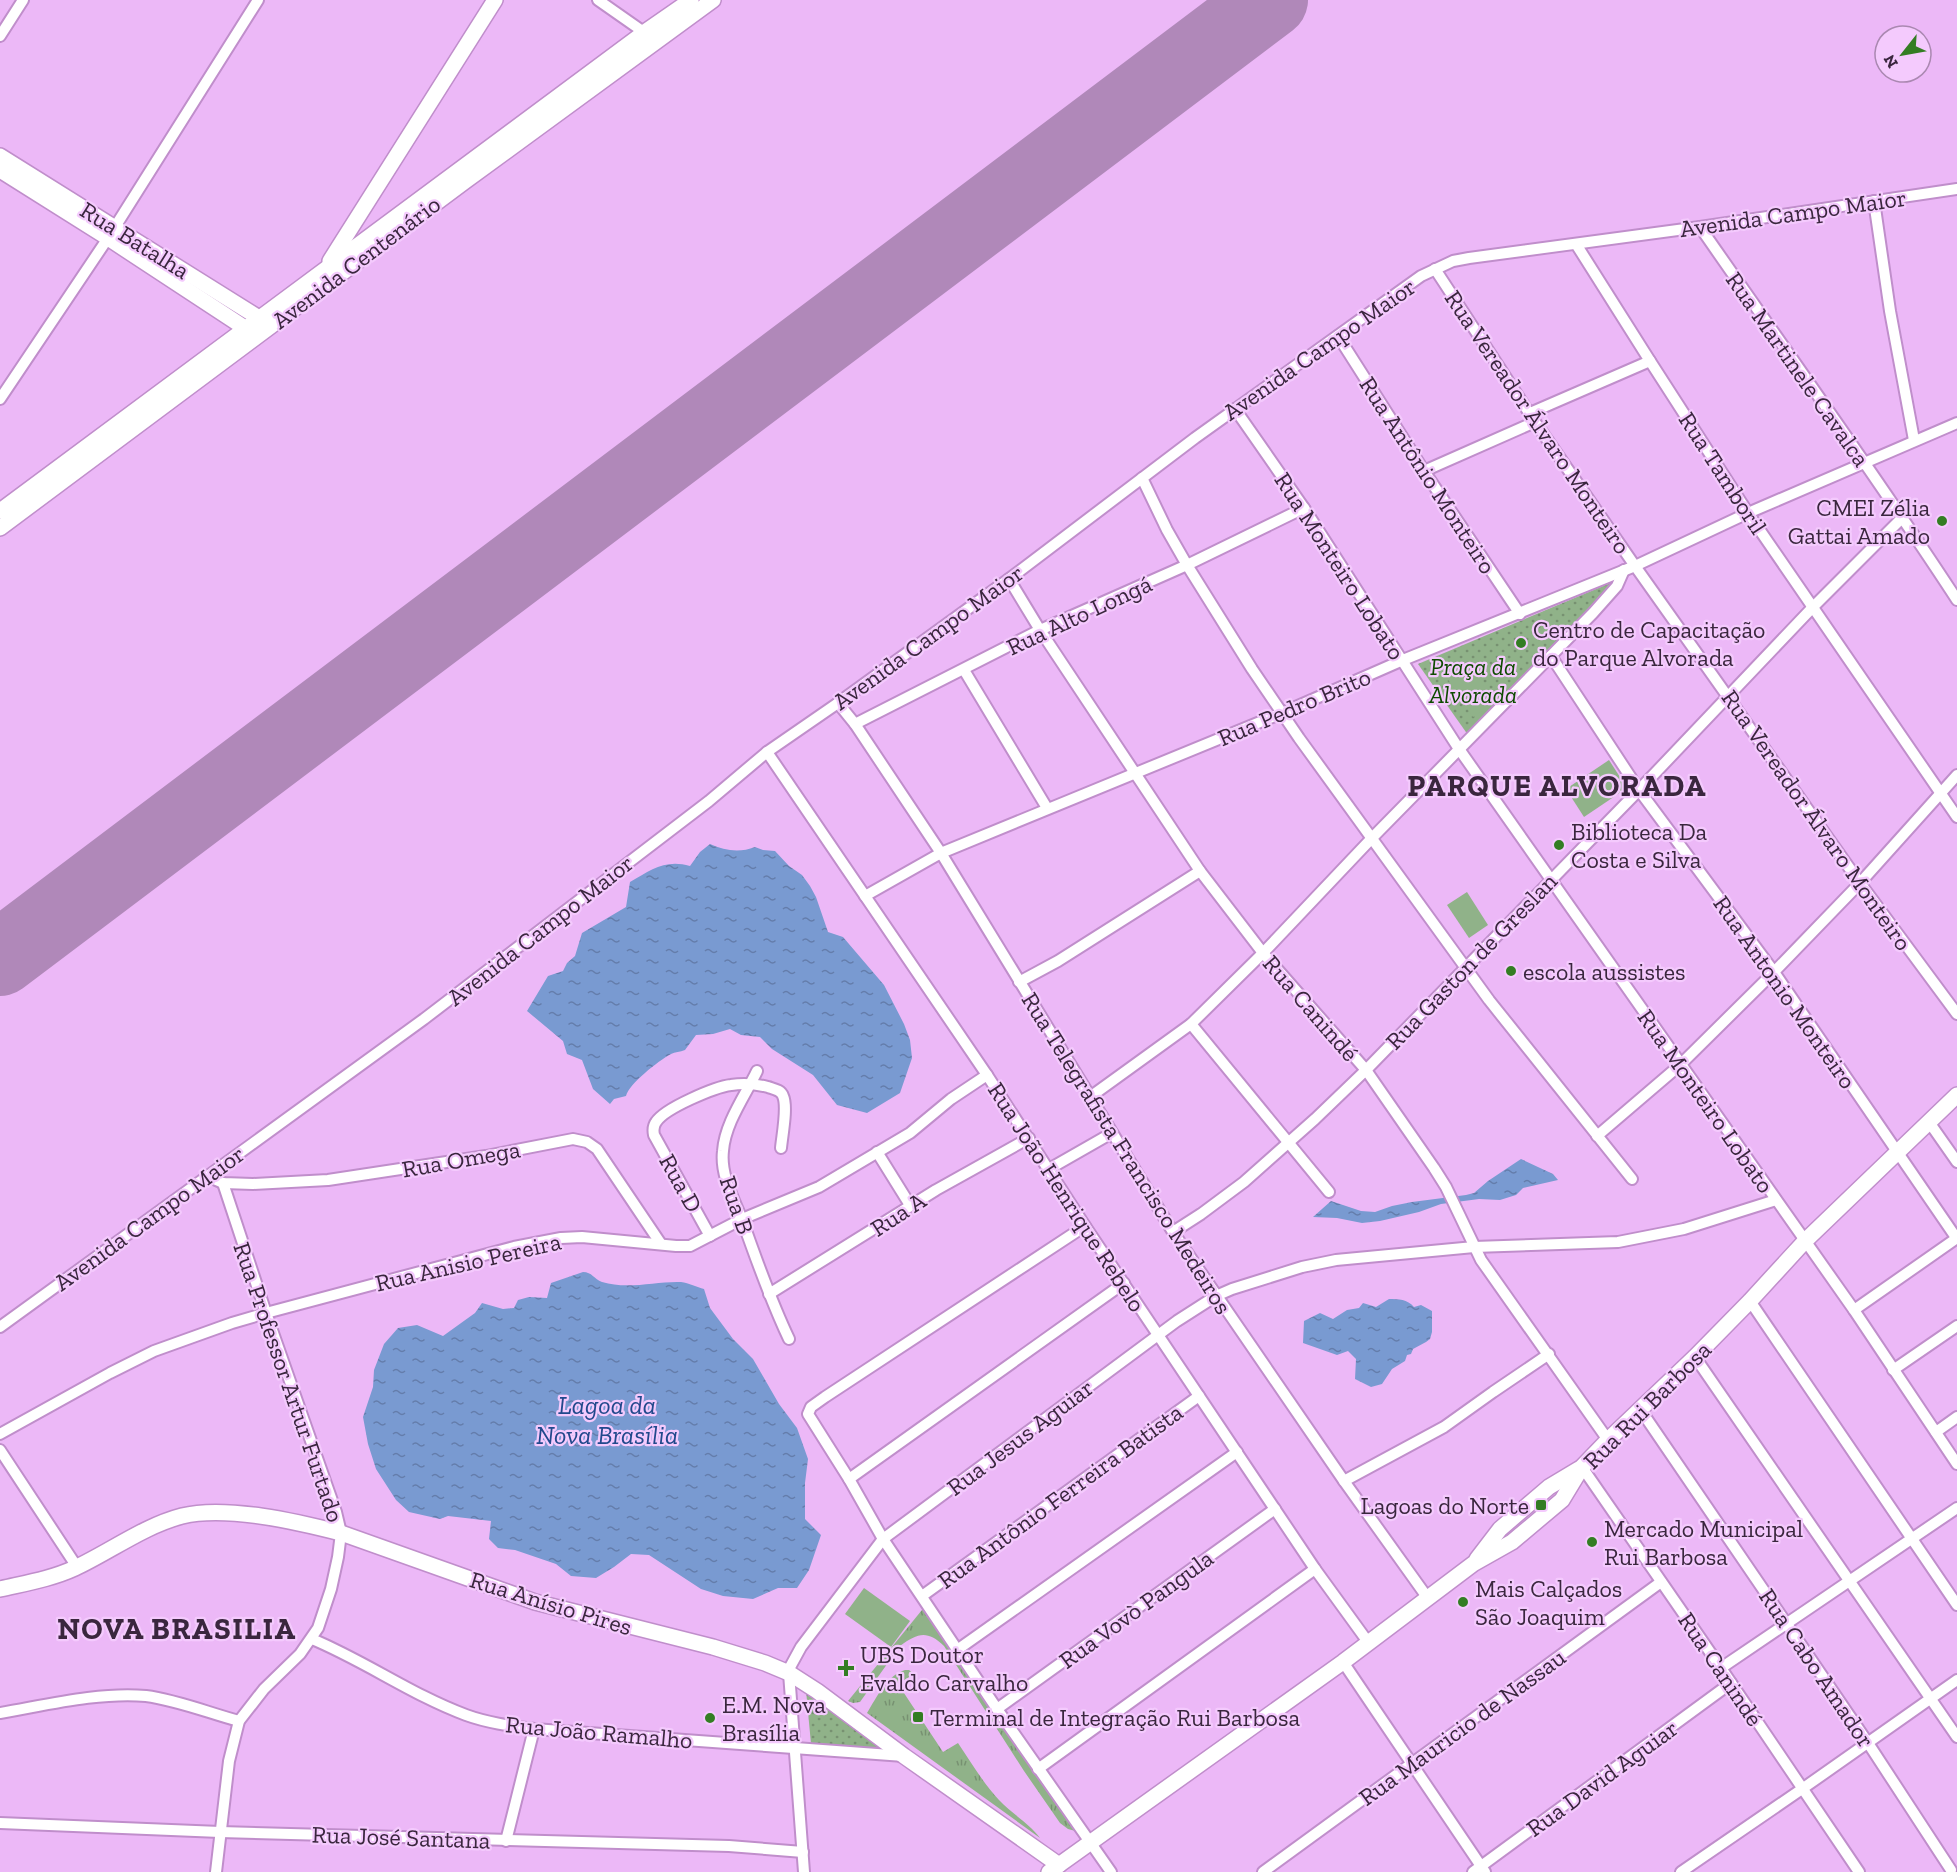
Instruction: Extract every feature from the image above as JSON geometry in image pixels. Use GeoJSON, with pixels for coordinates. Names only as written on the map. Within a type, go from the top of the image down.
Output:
{"type":"FeatureCollection","features":[{"type":"Feature","properties":{"kind":"street"},"geometry":{"type":"LineString","coordinates":[[0,36],[23,0]]}},
{"type":"Feature","properties":{"kind":"street"},"geometry":{"type":"LineString","coordinates":[[0,399],[111,232],[258,0]]}},
{"type":"Feature","properties":{"kind":"street"},"geometry":{"type":"LineString","coordinates":[[326,268],[495,0]]}},
{"type":"Feature","properties":{"kind":"street"},"geometry":{"type":"LineString","coordinates":[[597,0],[650,37]]}},
{"type":"Feature","properties":{"kind":"street","name":"Avenida Centenário"},"geometry":{"type":"LineString","coordinates":[[0,511],[264,323],[650,37],[691,0]]}},
{"type":"Feature","properties":{"kind":"street","name":"Avenida Centenário"},"geometry":{"type":"LineString","coordinates":[[264,323],[326,268],[650,37],[713,0]]}},
{"type":"Feature","properties":{"kind":"street","name":"Rua Batalha"},"geometry":{"type":"LineString","coordinates":[[0,156],[48,193],[264,323]]}},
{"type":"Feature","properties":{"kind":"street","name":"Rua Batalha"},"geometry":{"type":"LineString","coordinates":[[0,170],[48,193]]}},
{"type":"Feature","properties":{"kind":"street","name":"Avenida Campo Maior"},"geometry":{"type":"LineString","coordinates":[[0,1326],[433,1012],[710,801],[767,752],[1009,579],[1235,409],[1401,290],[1435,269],[1453,261],[1469,258],[1957,189]]}},
{"type":"Feature","properties":{"kind":"street"},"geometry":{"type":"LineString","coordinates":[[1874,201],[1890,311],[1914,440]]}},
{"type":"Feature","properties":{"kind":"street","name":"Rua Martinele Cavalca"},"geometry":{"type":"LineString","coordinates":[[1700,227],[1863,463],[1903,517],[1957,600]]}},
{"type":"Feature","properties":{"kind":"street","name":"Rua Batalha"},"geometry":{"type":"LineString","coordinates":[[111,232],[249,333]]}},
{"type":"Feature","properties":{"kind":"street","name":"Rua Tamboril"},"geometry":{"type":"LineString","coordinates":[[1576,244],[1748,513],[1957,817]]}},
{"type":"Feature","properties":{"kind":"street","name":"Rua Vereador Álvaro Monteiro"},"geometry":{"type":"LineString","coordinates":[[1435,269],[1532,418],[1635,566],[1860,883],[1957,1014]]}},
{"type":"Feature","properties":{"kind":"street","name":"Avenida Centenário"},"geometry":{"type":"LineString","coordinates":[[0,528],[249,333]]}},
{"type":"Feature","properties":{"kind":"street","name":"Rua Antônio Monteiro"},"geometry":{"type":"LineString","coordinates":[[1338,336],[1424,471],[1520,614]]}},
{"type":"Feature","properties":{"kind":"street"},"geometry":{"type":"LineString","coordinates":[[1424,471],[1650,362]]}},
{"type":"Feature","properties":{"kind":"street","name":"Rua Monteiro Lobato"},"geometry":{"type":"LineString","coordinates":[[1235,409],[1304,508],[1459,749],[1854,1310],[1957,1464]]}},
{"type":"Feature","properties":{"kind":"street","name":"Rua Pedro Brito"},"geometry":{"type":"LineString","coordinates":[[865,896],[941,853],[1635,566],[1748,513],[1957,423]]}},
{"type":"Feature","properties":{"kind":"street"},"geometry":{"type":"LineString","coordinates":[[1142,478],[1187,565],[1282,713],[1520,1040],[1632,1179]]}},
{"type":"Feature","properties":{"kind":"street","name":"Rua Alto Longá"},"geometry":{"type":"LineString","coordinates":[[855,724],[1040,630],[1187,565],[1304,508]]}},
{"type":"Feature","properties":{"kind":"street","name":"Rua Gaston de Greslan"},"geometry":{"type":"LineString","coordinates":[[1173,1232],[1244,1182],[1366,1070],[1639,790],[1728,694],[1903,517]]}},
{"type":"Feature","properties":{"kind":"street"},"geometry":{"type":"LineString","coordinates":[[1090,1097],[1191,1024],[1263,953],[1372,838],[1551,657],[1609,595],[1621,579],[1624,570]]}},
{"type":"Feature","properties":{"kind":"street","name":"Rua Canindé"},"geometry":{"type":"LineString","coordinates":[[1009,579],[1040,630],[1200,871],[1263,953],[1366,1070],[1446,1187],[1487,1269],[1608,1440]]}},
{"type":"Feature","properties":{"kind":"street","name":"Rua Antonio Monteiro"},"geometry":{"type":"LineString","coordinates":[[1551,657],[1639,790],[1774,972],[1957,1239]]}},
{"type":"Feature","properties":{"kind":"street"},"geometry":{"type":"LineString","coordinates":[[964,670],[1047,808]]}},
{"type":"Feature","properties":{"kind":"street","name":"Rua Telegrafista Francisco Medeiros"},"geometry":{"type":"LineString","coordinates":[[838,703],[855,724],[941,853],[1173,1232],[1344,1481],[1427,1597]]}},
{"type":"Feature","properties":{"kind":"street","name":"Rua João Henrique Rebelo"},"geometry":{"type":"LineString","coordinates":[[767,752],[987,1074],[1085,1226],[1315,1569],[1368,1642]]}},
{"type":"Feature","properties":{"kind":"street"},"geometry":{"type":"LineString","coordinates":[[1597,1136],[1680,1065],[1774,972],[1860,883],[1957,775]]}},
{"type":"Feature","properties":{"kind":"street"},"geometry":{"type":"LineString","coordinates":[[1019,982],[1058,961],[1200,871]]}},
{"type":"Feature","properties":{"kind":"street"},"geometry":{"type":"LineString","coordinates":[[1191,1024],[1329,1192]]}},
{"type":"Feature","properties":{"kind":"street","name":"Rua B"},"geometry":{"type":"LineString","coordinates":[[758,1071],[731,1124],[723,1152],[723,1166],[769,1294],[789,1339]]}},
{"type":"Feature","properties":{"kind":"street","name":"Rua Anisio Pereira"},"geometry":{"type":"LineString","coordinates":[[0,1434],[154,1351],[266,1313],[514,1247],[549,1240],[582,1237],[690,1246],[742,1220],[819,1187],[910,1133],[951,1099],[987,1074]]}},
{"type":"Feature","properties":{"kind":"street","name":"Rua D"},"geometry":{"type":"LineString","coordinates":[[710,1236],[653,1130],[660,1116],[701,1095],[733,1084],[751,1084]]}},
{"type":"Feature","properties":{"kind":"street"},"geometry":{"type":"LineString","coordinates":[[751,1084],[774,1089],[783,1096],[781,1148]]}},
{"type":"Feature","properties":{"kind":"street","name":"Rua Rui Barbosa"},"geometry":{"type":"LineString","coordinates":[[1054,1868],[1343,1662],[1473,1564],[1512,1542],[1562,1500],[1582,1467],[1608,1440],[1695,1358],[1805,1241],[1957,1095]]}},
{"type":"Feature","properties":{"kind":"street"},"geometry":{"type":"LineString","coordinates":[[1929,1122],[1957,1162]]}},
{"type":"Feature","properties":{"kind":"street"},"geometry":{"type":"LineString","coordinates":[[1049,1169],[1112,1133]]}},
{"type":"Feature","properties":{"kind":"street","name":"Rua A"},"geometry":{"type":"LineString","coordinates":[[769,1294],[910,1205],[1029,1138]]}},
{"type":"Feature","properties":{"kind":"street","name":"Rua Omega"},"geometry":{"type":"LineString","coordinates":[[208,1177],[223,1183],[328,1180],[581,1140],[597,1149],[661,1244]]}},
{"type":"Feature","properties":{"kind":"street"},"geometry":{"type":"LineString","coordinates":[[877,1152],[910,1205]]}},
{"type":"Feature","properties":{"kind":"street","name":"Rua Professor Artur Furtado"},"geometry":{"type":"LineString","coordinates":[[216,1872],[229,1761],[239,1721],[264,1689],[312,1639],[324,1614],[331,1589],[341,1533],[336,1512],[223,1183]]}},
{"type":"Feature","properties":{"kind":"street","name":"Rua Jesus Aguiar"},"geometry":{"type":"LineString","coordinates":[[789,1674],[801,1647],[883,1539],[1158,1335],[1216,1296],[1273,1275],[1336,1260],[1474,1247],[1618,1242],[1684,1229],[1776,1200]]}},
{"type":"Feature","properties":{"kind":"street"},"geometry":{"type":"LineString","coordinates":[[1085,1226],[825,1397],[808,1411],[812,1422],[849,1479],[883,1539],[997,1709],[1111,1872]]}},
{"type":"Feature","properties":{"kind":"street"},"geometry":{"type":"LineString","coordinates":[[1854,1310],[1957,1239]]}},
{"type":"Feature","properties":{"kind":"street"},"geometry":{"type":"LineString","coordinates":[[849,1479],[1124,1283]]}},
{"type":"Feature","properties":{"kind":"street"},"geometry":{"type":"LineString","coordinates":[[1750,1301],[1957,1605]]}},
{"type":"Feature","properties":{"kind":"street"},"geometry":{"type":"LineString","coordinates":[[1893,1370],[1957,1326]]}},
{"type":"Feature","properties":{"kind":"street"},"geometry":{"type":"LineString","coordinates":[[1344,1481],[1444,1427],[1549,1354]]}},
{"type":"Feature","properties":{"kind":"street"},"geometry":{"type":"LineString","coordinates":[[1695,1358],[1957,1737]]}},
{"type":"Feature","properties":{"kind":"street","name":"Rua Antônio Ferreira Batista"},"geometry":{"type":"LineString","coordinates":[[922,1596],[1199,1396]]}},
{"type":"Feature","properties":{"kind":"street","name":"Rua Cabo Amador"},"geometry":{"type":"LineString","coordinates":[[1640,1409],[1868,1743],[1951,1869]]}},
{"type":"Feature","properties":{"kind":"street"},"geometry":{"type":"LineString","coordinates":[[1936,1432],[1957,1417]]}},
{"type":"Feature","properties":{"kind":"street"},"geometry":{"type":"LineString","coordinates":[[0,1450],[77,1567]]}},
{"type":"Feature","properties":{"kind":"street"},"geometry":{"type":"LineString","coordinates":[[957,1650],[1237,1452]]}},
{"type":"Feature","properties":{"kind":"street","name":"Rua Canindé"},"geometry":{"type":"LineString","coordinates":[[1582,1467],[1859,1872]]}},
{"type":"Feature","properties":{"kind":"street"},"geometry":{"type":"LineString","coordinates":[[1721,1668],[1957,1508]]}},
{"type":"Feature","properties":{"kind":"street","name":"Rua Vovò Pangula"},"geometry":{"type":"LineString","coordinates":[[997,1709],[1275,1509]]}},
{"type":"Feature","properties":{"kind":"street","name":"Rua Anísio Pires"},"geometry":{"type":"LineString","coordinates":[[0,1588],[46,1579],[77,1567],[169,1520],[198,1514],[218,1513],[259,1517],[341,1533],[536,1602],[713,1647],[765,1663],[789,1674],[817,1691],[1054,1868]]}},
{"type":"Feature","properties":{"kind":"street"},"geometry":{"type":"LineString","coordinates":[[1038,1768],[1315,1569]]}},
{"type":"Feature","properties":{"kind":"street","name":"Rua Mauricio de Nassau"},"geometry":{"type":"LineString","coordinates":[[1263,1872],[1661,1582]]}},
{"type":"Feature","properties":{"kind":"street","name":"Rua João Ramalho"},"geometry":{"type":"LineString","coordinates":[[312,1639],[437,1702],[467,1715],[505,1725],[904,1756]]}},
{"type":"Feature","properties":{"kind":"street"},"geometry":{"type":"LineString","coordinates":[[1343,1662],[1480,1870]]}},
{"type":"Feature","properties":{"kind":"street"},"geometry":{"type":"LineString","coordinates":[[789,1674],[804,1872]]}},
{"type":"Feature","properties":{"kind":"street"},"geometry":{"type":"LineString","coordinates":[[1681,1872],[1957,1680]]}},
{"type":"Feature","properties":{"kind":"street","name":"Rua David Aguiar"},"geometry":{"type":"LineString","coordinates":[[1480,1870],[1731,1683]]}},
{"type":"Feature","properties":{"kind":"street"},"geometry":{"type":"LineString","coordinates":[[0,1713],[105,1696],[130,1695],[148,1696],[239,1721]]}},
{"type":"Feature","properties":{"kind":"street"},"geometry":{"type":"LineString","coordinates":[[506,1841],[534,1729]]}},
{"type":"Feature","properties":{"kind":"street","name":"Rua José Santana"},"geometry":{"type":"LineString","coordinates":[[0,1823],[220,1832],[729,1846],[803,1852]]}},
{"type":"Feature","properties":{"kind":"green space","name":"Praça da Alvorada"},"geometry":{"type":"Polygon","coordinates":[[[1615,581],[1468,735],[1418,664],[1615,581]]]}},
{"type":"Feature","properties":{"kind":"green space"},"geometry":{"type":"Polygon","coordinates":[[[1469,663],[1495,703],[1473,717],[1447,678],[1469,663]]]}},
{"type":"Feature","properties":{"kind":"green space"},"geometry":{"type":"Polygon","coordinates":[[[1609,760],[1627,788],[1584,817],[1566,789],[1609,760]]]}},
{"type":"Feature","properties":{"kind":"green space"},"geometry":{"type":"Polygon","coordinates":[[[1467,892],[1488,925],[1469,938],[1447,905],[1467,892]]]}},
{"type":"Feature","properties":{"kind":"green space"},"geometry":{"type":"Polygon","coordinates":[[[864,1588],[910,1621],[891,1647],[845,1614],[864,1588]]]}},
{"type":"Feature","properties":{"kind":"green space"},"geometry":{"type":"Polygon","coordinates":[[[926,1605],[1083,1833],[1068,1829],[1060,1823],[944,1646],[932,1637],[917,1636],[900,1646],[860,1702],[848,1701],[926,1605]]]}},
{"type":"Feature","properties":{"kind":"green space"},"geometry":{"type":"Polygon","coordinates":[[[905,1670],[914,1674],[898,1684],[943,1752],[958,1743],[993,1793],[1040,1838],[867,1713],[887,1682],[905,1670]]]}},
{"type":"Feature","properties":{"kind":"green space"},"geometry":{"type":"Polygon","coordinates":[[[806,1690],[882,1748],[811,1744],[806,1690]]]}},
{"type":"Feature","properties":{"kind":"water"},"geometry":{"type":"Polygon","coordinates":[[[710,844],[732,850],[755,847],[775,851],[789,866],[802,875],[816,897],[828,932],[843,937],[884,985],[904,1024],[910,1040],[912,1058],[900,1093],[867,1113],[837,1105],[813,1075],[772,1049],[760,1037],[741,1035],[730,1029],[713,1034],[696,1035],[685,1050],[671,1054],[659,1062],[638,1079],[626,1096],[614,1099],[610,1104],[593,1089],[582,1060],[567,1054],[563,1041],[527,1011],[548,976],[563,971],[567,963],[575,956],[582,933],[626,907],[630,882],[658,867],[673,864],[690,866],[700,852],[710,844]]]}},
{"type":"Feature","properties":{"kind":"water"},"geometry":{"type":"Polygon","coordinates":[[[1521,1159],[1553,1174],[1558,1180],[1523,1188],[1516,1195],[1500,1200],[1479,1199],[1441,1204],[1419,1212],[1380,1221],[1362,1223],[1337,1218],[1313,1217],[1331,1201],[1361,1211],[1375,1212],[1412,1202],[1474,1193],[1521,1159]]]}},
{"type":"Feature","properties":{"kind":"water","name":"Lagoa da Nova Brasília"},"geometry":{"type":"Polygon","coordinates":[[[583,1272],[589,1273],[602,1282],[612,1284],[681,1282],[704,1289],[710,1308],[733,1339],[753,1359],[779,1404],[797,1428],[808,1459],[805,1519],[821,1535],[809,1570],[797,1588],[778,1588],[753,1599],[723,1596],[701,1589],[649,1555],[631,1554],[596,1578],[571,1576],[556,1564],[515,1550],[498,1548],[489,1539],[491,1521],[448,1516],[440,1519],[409,1512],[396,1500],[376,1469],[363,1417],[373,1387],[374,1370],[384,1344],[398,1328],[417,1325],[443,1336],[475,1313],[482,1303],[503,1309],[514,1308],[518,1300],[529,1297],[547,1298],[551,1283],[583,1272]]]}},
{"type":"Feature","properties":{"kind":"water"},"geometry":{"type":"Polygon","coordinates":[[[1389,1299],[1406,1301],[1414,1307],[1421,1305],[1432,1311],[1432,1332],[1430,1339],[1413,1349],[1405,1361],[1392,1369],[1382,1384],[1371,1387],[1355,1379],[1356,1359],[1348,1351],[1337,1355],[1303,1343],[1304,1321],[1320,1313],[1333,1319],[1347,1310],[1359,1308],[1363,1303],[1376,1307],[1389,1299]]]}},
{"type":"Feature","properties":{"kind":"runway"},"geometry":{"type":"LineString","coordinates":[[0,958],[1270,0]]}},
{"type":"Feature","properties":{"kind":"place","name":"CMEI Zélia Gattai Amado"},"geometry":{"type":"Point","coordinates":[1942,521]}},
{"type":"Feature","properties":{"kind":"place","name":"Centro de Capacitação do Parque Alvorada"},"geometry":{"type":"Point","coordinates":[1521,643]}},
{"type":"Feature","properties":{"kind":"place","name":"Biblioteca Da Costa e Silva"},"geometry":{"type":"Point","coordinates":[1559,845]}},
{"type":"Feature","properties":{"kind":"place","name":"escola aussistes"},"geometry":{"type":"Point","coordinates":[1511,971]}},
{"type":"Feature","properties":{"kind":"place","name":"Lagoas do Norte"},"geometry":{"type":"Point","coordinates":[1541,1505]}},
{"type":"Feature","properties":{"kind":"place","name":"Mercado Municipal Rui Barbosa"},"geometry":{"type":"Point","coordinates":[1592,1542]}},
{"type":"Feature","properties":{"kind":"place","name":"Mais Calçados São Joaquim"},"geometry":{"type":"Point","coordinates":[1463,1602]}},
{"type":"Feature","properties":{"kind":"place","name":"UBS Doutor Evaldo Carvalho"},"geometry":{"type":"Point","coordinates":[846,1668]}},
{"type":"Feature","properties":{"kind":"place","name":"Terminal de Integração Rui Barbosa"},"geometry":{"type":"Point","coordinates":[918,1717]}},
{"type":"Feature","properties":{"kind":"place","name":"E.M. Nova Brasília"},"geometry":{"type":"Point","coordinates":[710,1718]}},
{"type":"Feature","properties":{"kind":"district","name":"PARQUE ALVORADA"},"geometry":{"type":"Point","coordinates":[1557,786]}},
{"type":"Feature","properties":{"kind":"district","name":"NOVA BRASILIA"},"geometry":{"type":"Point","coordinates":[177,1629]}}]}
